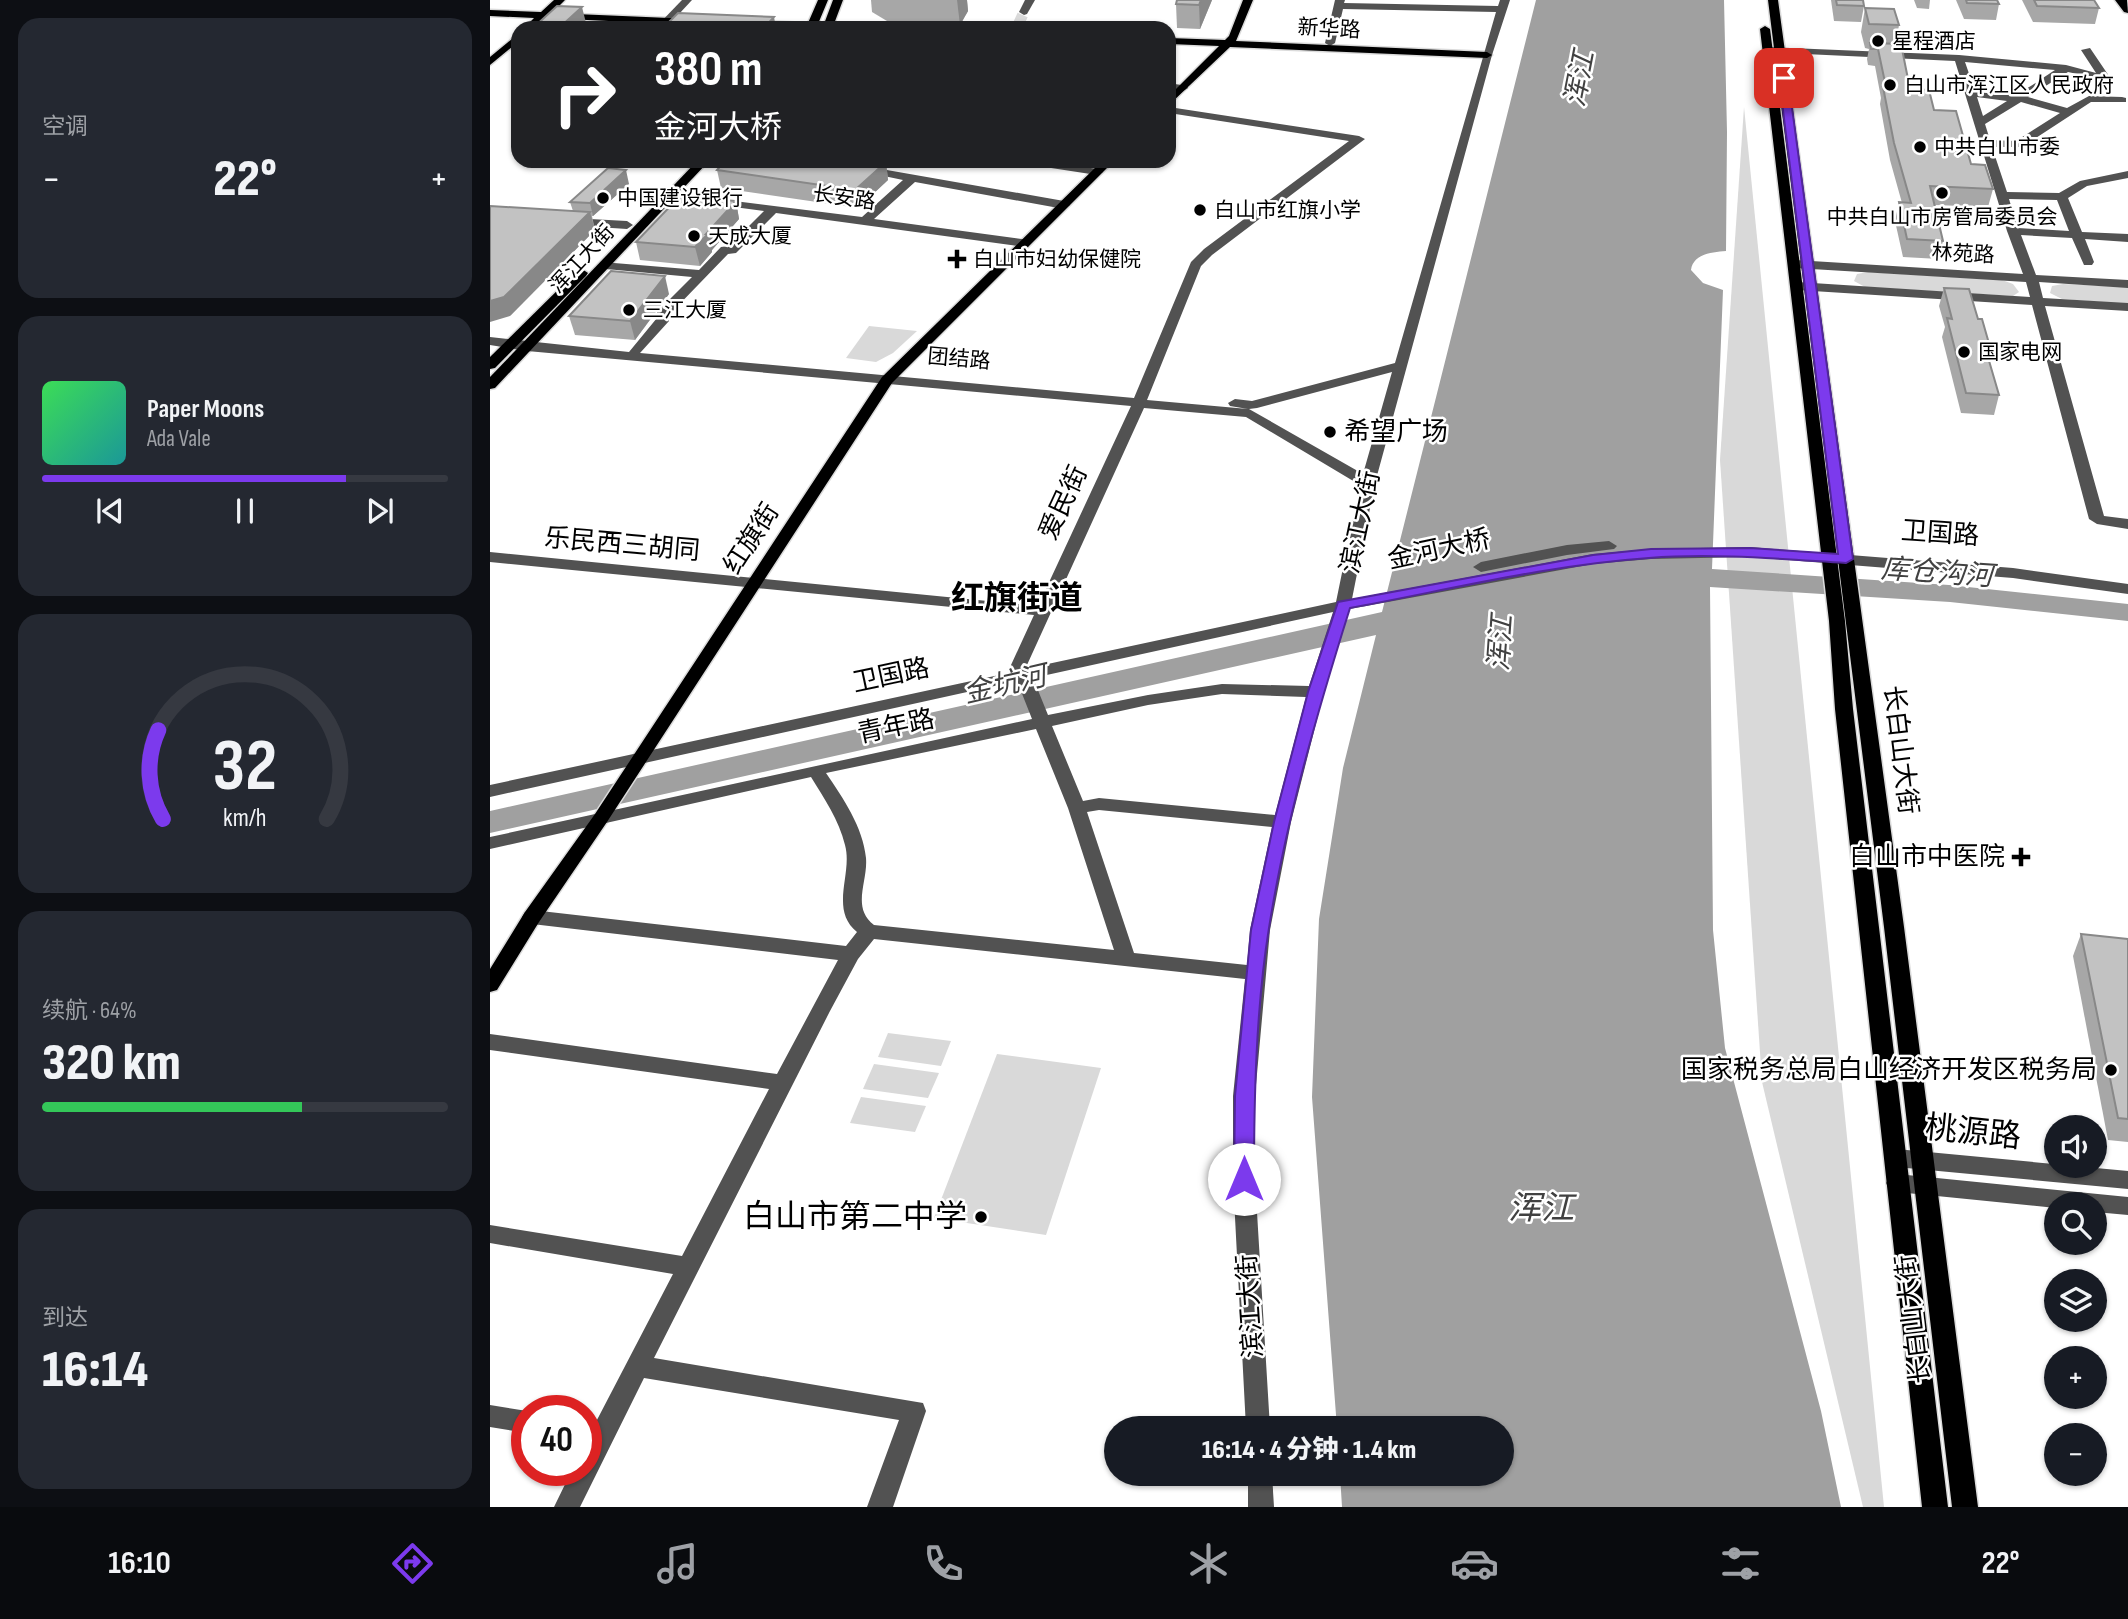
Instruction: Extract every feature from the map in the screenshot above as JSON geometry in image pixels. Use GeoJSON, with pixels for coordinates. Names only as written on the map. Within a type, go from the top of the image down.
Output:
{"type":"FeatureCollection","features":[{"type":"Feature","properties":{"kind":"highway"},"geometry":{"type":"LineString","coordinates":[[2121,0],[2128,9]]}},
{"type":"Feature","properties":{"kind":"main road"},"geometry":{"type":"LineString","coordinates":[[537,21],[560,0]]}},
{"type":"Feature","properties":{"kind":"main road"},"geometry":{"type":"LineString","coordinates":[[814,21],[823,0]]}},
{"type":"Feature","properties":{"kind":"main road"},"geometry":{"type":"LineString","coordinates":[[830,21],[838,0]]}},
{"type":"Feature","properties":{"kind":"main road"},"geometry":{"type":"LineString","coordinates":[[1227,43],[1226,37],[1239,0]]}},
{"type":"Feature","properties":{"kind":"main road"},"geometry":{"type":"LineString","coordinates":[[1176,95],[1234,37],[1248,0]]}},
{"type":"Feature","properties":{"kind":"main road","name":"长白山大街"},"geometry":{"type":"LineString","coordinates":[[1761,0],[1774,51]]}},
{"type":"Feature","properties":{"kind":"main road","name":"长白山大街"},"geometry":{"type":"LineString","coordinates":[[1773,0],[1774,51],[1802,264],[1827,554],[1841,586],[1927,1185],[1965,1507]]}},
{"type":"Feature","properties":{"kind":"main road"},"geometry":{"type":"LineString","coordinates":[[490,13],[624,21]]}},
{"type":"Feature","properties":{"kind":"main road","name":"新华路"},"geometry":{"type":"LineString","coordinates":[[1176,41],[1487,55]]}},
{"type":"Feature","properties":{"kind":"main road"},"geometry":{"type":"LineString","coordinates":[[490,62],[511,43]]}},
{"type":"Feature","properties":{"kind":"main road","name":"浑江大街"},"geometry":{"type":"LineString","coordinates":[[490,386],[606,265],[683,168]]}},
{"type":"Feature","properties":{"kind":"main road","name":"浑江大街"},"geometry":{"type":"LineString","coordinates":[[490,365],[627,225],[695,168]]}},
{"type":"Feature","properties":{"kind":"main road","name":"红旗街"},"geometry":{"type":"LineString","coordinates":[[490,985],[532,917],[637,764],[890,377],[1101,168]]}},
{"type":"Feature","properties":{"kind":"main road","name":"长白山大街"},"geometry":{"type":"LineString","coordinates":[[1804,287],[1845,556],[1841,586],[1897,1183],[1935,1507]]}},
{"type":"Feature","properties":{"kind":"street"},"geometry":{"type":"LineString","coordinates":[[667,21],[687,0]]}},
{"type":"Feature","properties":{"kind":"street"},"geometry":{"type":"LineString","coordinates":[[1024,12],[1030,0]]}},
{"type":"Feature","properties":{"kind":"street"},"geometry":{"type":"LineString","coordinates":[[1330,43],[1340,3],[1504,5]]}},
{"type":"Feature","properties":{"kind":"street","name":"滨江大街"},"geometry":{"type":"LineString","coordinates":[[1257,1416],[1244,1179],[1244,1096],[1260,930],[1282,822],[1316,692],[1341,611],[1368,482],[1487,55],[1504,5]]}},
{"type":"Feature","properties":{"kind":"street"},"geometry":{"type":"LineString","coordinates":[[2086,50],[2125,105]]}},
{"type":"Feature","properties":{"kind":"street"},"geometry":{"type":"LineString","coordinates":[[1774,51],[1959,58],[2066,68],[2105,78]]}},
{"type":"Feature","properties":{"kind":"street"},"geometry":{"type":"LineString","coordinates":[[1959,58],[2013,232],[2031,278],[2097,519],[2128,524]]}},
{"type":"Feature","properties":{"kind":"street"},"geometry":{"type":"LineString","coordinates":[[1980,122],[2066,68]]}},
{"type":"Feature","properties":{"kind":"street"},"geometry":{"type":"LineString","coordinates":[[1176,87],[1183,88]]}},
{"type":"Feature","properties":{"kind":"street"},"geometry":{"type":"LineString","coordinates":[[1970,93],[2019,98],[2069,112]]}},
{"type":"Feature","properties":{"kind":"street"},"geometry":{"type":"LineString","coordinates":[[1985,143],[2018,145],[2089,99],[2125,105]]}},
{"type":"Feature","properties":{"kind":"street","name":"爱民街"},"geometry":{"type":"LineString","coordinates":[[1022,680],[1018,666],[1021,657],[1140,400],[1195,265],[1208,252],[1359,139],[1176,111]]}},
{"type":"Feature","properties":{"kind":"street"},"geometry":{"type":"LineString","coordinates":[[864,168],[1064,205]]}},
{"type":"Feature","properties":{"kind":"street"},"geometry":{"type":"LineString","coordinates":[[1071,168],[1097,172]]}},
{"type":"Feature","properties":{"kind":"street"},"geometry":{"type":"LineString","coordinates":[[2062,197],[2067,190],[2079,185],[2124,176],[2128,191]]}},
{"type":"Feature","properties":{"kind":"street"},"geometry":{"type":"LineString","coordinates":[[865,221],[913,177]]}},
{"type":"Feature","properties":{"kind":"street","name":"长安路"},"geometry":{"type":"LineString","coordinates":[[665,193],[1025,243]]}},
{"type":"Feature","properties":{"kind":"street"},"geometry":{"type":"LineString","coordinates":[[2001,195],[2062,197]]}},
{"type":"Feature","properties":{"kind":"street"},"geometry":{"type":"LineString","coordinates":[[2062,197],[2088,262]]}},
{"type":"Feature","properties":{"kind":"street"},"geometry":{"type":"LineString","coordinates":[[808,213],[822,202]]}},
{"type":"Feature","properties":{"kind":"street"},"geometry":{"type":"LineString","coordinates":[[635,351],[664,318],[662,315],[725,250],[732,250],[774,208]]}},
{"type":"Feature","properties":{"kind":"street"},"geometry":{"type":"LineString","coordinates":[[560,221],[627,225]]}},
{"type":"Feature","properties":{"kind":"street"},"geometry":{"type":"LineString","coordinates":[[2013,232],[2128,238]]}},
{"type":"Feature","properties":{"kind":"street","name":"林苑路"},"geometry":{"type":"LineString","coordinates":[[1802,264],[2128,284]]}},
{"type":"Feature","properties":{"kind":"street"},"geometry":{"type":"LineString","coordinates":[[606,265],[702,274]]}},
{"type":"Feature","properties":{"kind":"street","name":"林苑路"},"geometry":{"type":"LineString","coordinates":[[1804,287],[2128,307]]}},
{"type":"Feature","properties":{"kind":"street","name":"团结路"},"geometry":{"type":"LineString","coordinates":[[490,341],[635,351],[890,377]]}},
{"type":"Feature","properties":{"kind":"street","name":"团结路"},"geometry":{"type":"LineString","coordinates":[[530,344],[1250,409],[1401,365]]}},
{"type":"Feature","properties":{"kind":"street","name":"团结路"},"geometry":{"type":"LineString","coordinates":[[1250,409],[1368,482]]}},
{"type":"Feature","properties":{"kind":"street","name":"卫国路"},"geometry":{"type":"LineString","coordinates":[[1749,547],[2046,576],[2128,589]]}},
{"type":"Feature","properties":{"kind":"street","name":"金河大桥"},"geometry":{"type":"LineString","coordinates":[[1341,611],[1377,595],[1593,559],[1749,547]]}},
{"type":"Feature","properties":{"kind":"street","name":"卫国路"},"geometry":{"type":"LineString","coordinates":[[1845,556],[2008,565],[2128,580]]}},
{"type":"Feature","properties":{"kind":"street","name":"乐民西三胡同"},"geometry":{"type":"LineString","coordinates":[[490,557],[1043,611]]}},
{"type":"Feature","properties":{"kind":"street","name":"卫国路"},"geometry":{"type":"LineString","coordinates":[[490,791],[637,764],[1341,611]]}},
{"type":"Feature","properties":{"kind":"street"},"geometry":{"type":"LineString","coordinates":[[1022,680],[1077,808],[1126,957]]}},
{"type":"Feature","properties":{"kind":"street","name":"青年路"},"geometry":{"type":"LineString","coordinates":[[490,843],[604,813],[1041,721],[1199,691],[1252,688],[1316,692]]}},
{"type":"Feature","properties":{"kind":"street"},"geometry":{"type":"LineString","coordinates":[[815,770],[840,808],[858,857],[851,913],[859,925],[869,931],[1256,973]]}},
{"type":"Feature","properties":{"kind":"street"},"geometry":{"type":"LineString","coordinates":[[1077,808],[1099,804],[1282,822]]}},
{"type":"Feature","properties":{"kind":"street"},"geometry":{"type":"LineString","coordinates":[[532,917],[851,954]]}},
{"type":"Feature","properties":{"kind":"street"},"geometry":{"type":"LineString","coordinates":[[602,1421],[637,1366],[851,954],[869,931]]}},
{"type":"Feature","properties":{"kind":"street"},"geometry":{"type":"LineString","coordinates":[[490,1042],[783,1083]]}},
{"type":"Feature","properties":{"kind":"street","name":"桃源路"},"geometry":{"type":"LineString","coordinates":[[1896,1158],[2128,1180]]}},
{"type":"Feature","properties":{"kind":"street","name":"桃源路"},"geometry":{"type":"LineString","coordinates":[[1897,1183],[2128,1206]]}},
{"type":"Feature","properties":{"kind":"street"},"geometry":{"type":"LineString","coordinates":[[490,1234],[688,1268]]}},
{"type":"Feature","properties":{"kind":"street"},"geometry":{"type":"LineString","coordinates":[[637,1366],[914,1411],[880,1507]]}},
{"type":"Feature","properties":{"kind":"street"},"geometry":{"type":"LineString","coordinates":[[490,1416],[511,1419]]}},
{"type":"Feature","properties":{"kind":"street"},"geometry":{"type":"LineString","coordinates":[[567,1507],[577,1486]]}},
{"type":"Feature","properties":{"kind":"street"},"geometry":{"type":"LineString","coordinates":[[1260,1486],[1261,1507]]}},
{"type":"Feature","properties":{"kind":"shaded area"},"geometry":{"type":"Polygon","coordinates":[[[1744,107],[1884,1507],[1863,1507],[1762,1082],[1720,460],[1744,107]]]}},
{"type":"Feature","properties":{"kind":"shaded area"},"geometry":{"type":"Polygon","coordinates":[[[1868,272],[2002,280],[2013,284],[2019,292],[2013,296],[1865,287],[1854,281],[1857,274],[1868,272]]]}},
{"type":"Feature","properties":{"kind":"shaded area"},"geometry":{"type":"Polygon","coordinates":[[[2063,284],[2128,287],[2128,304],[2062,299],[2050,293],[2052,286],[2063,284]]]}},
{"type":"Feature","properties":{"kind":"shaded area"},"geometry":{"type":"Polygon","coordinates":[[[869,326],[917,331],[893,353],[876,362],[846,358],[869,326]]]}},
{"type":"Feature","properties":{"kind":"shaded area"},"geometry":{"type":"Polygon","coordinates":[[[888,1033],[951,1041],[941,1066],[878,1057],[888,1033]]]}},
{"type":"Feature","properties":{"kind":"shaded area"},"geometry":{"type":"Polygon","coordinates":[[[997,1054],[1101,1068],[1046,1235],[934,1218],[997,1054]]]}},
{"type":"Feature","properties":{"kind":"shaded area"},"geometry":{"type":"Polygon","coordinates":[[[874,1064],[939,1073],[928,1098],[863,1089],[874,1064]]]}},
{"type":"Feature","properties":{"kind":"shaded area"},"geometry":{"type":"Polygon","coordinates":[[[861,1097],[926,1106],[915,1132],[850,1123],[861,1097]]]}},
{"type":"Feature","properties":{"kind":"water","name":"浑江"},"geometry":{"type":"Polygon","coordinates":[[[1536,0],[1724,0],[1726,251],[1699,257],[1691,270],[1703,283],[1723,290],[1712,569],[1949,585],[2128,604],[2128,621],[1950,602],[1710,587],[1713,930],[1725,1048],[1821,1411],[1841,1507],[1342,1507],[1341,1486],[1514,1486],[1514,1416],[1336,1416],[1312,1097],[1319,919],[1343,768],[1376,635],[490,833],[490,811],[1382,612],[1536,0]]]}},
{"type":"Feature","properties":{"kind":"building"},"geometry":{"type":"Polygon","coordinates":[[[1177,0],[1201,0],[1199,5],[1176,4],[1177,0]]]}},
{"type":"Feature","properties":{"kind":"building"},"geometry":{"type":"Polygon","coordinates":[[[1836,0],[1863,0],[1864,6],[1837,5],[1836,0]]]}},
{"type":"Feature","properties":{"kind":"building"},"geometry":{"type":"Polygon","coordinates":[[[1966,0],[1997,0],[1999,4],[1967,3],[1966,0]]]}},
{"type":"Feature","properties":{"kind":"building"},"geometry":{"type":"Polygon","coordinates":[[[2034,0],[2094,0],[2099,8],[2037,6],[2034,0]]]}},
{"type":"Feature","properties":{"kind":"building"},"geometry":{"type":"Polygon","coordinates":[[[557,6],[582,7],[567,21],[541,21],[557,6]]]}},
{"type":"Feature","properties":{"kind":"building"},"geometry":{"type":"Polygon","coordinates":[[[1865,8],[1894,9],[1899,25],[1869,24],[1865,8]]]}},
{"type":"Feature","properties":{"kind":"building"},"geometry":{"type":"Polygon","coordinates":[[[678,13],[774,17],[770,21],[670,21],[678,13]]]}},
{"type":"Feature","properties":{"kind":"building"},"geometry":{"type":"Polygon","coordinates":[[[1870,43],[1901,44],[1910,89],[1929,90],[1934,110],[1956,111],[1971,164],[1985,165],[1993,189],[1930,186],[1943,241],[1907,239],[1899,202],[1911,203],[1894,143],[1878,49],[1871,49],[1870,43]]]}},
{"type":"Feature","properties":{"kind":"building"},"geometry":{"type":"Polygon","coordinates":[[[608,168],[626,170],[590,203],[570,202],[608,168]]]}},
{"type":"Feature","properties":{"kind":"building"},"geometry":{"type":"Polygon","coordinates":[[[719,168],[879,168],[855,190],[717,170],[719,168]]]}},
{"type":"Feature","properties":{"kind":"building"},"geometry":{"type":"Polygon","coordinates":[[[680,196],[736,201],[695,247],[636,242],[680,196]]]}},
{"type":"Feature","properties":{"kind":"building"},"geometry":{"type":"Polygon","coordinates":[[[490,206],[590,212],[504,297],[490,301],[490,206]]]}},
{"type":"Feature","properties":{"kind":"building"},"geometry":{"type":"Polygon","coordinates":[[[611,271],[665,276],[630,321],[569,316],[611,271]]]}},
{"type":"Feature","properties":{"kind":"building"},"geometry":{"type":"Polygon","coordinates":[[[1944,288],[1969,289],[1990,347],[1985,347],[1999,395],[1966,393],[1947,318],[1952,319],[1944,288]]]}},
{"type":"Feature","properties":{"kind":"building","name":"国家税务总局白山经济开发区税务局"},"geometry":{"type":"Polygon","coordinates":[[[2081,934],[2128,939],[2128,1119],[2118,1118],[2081,934]]]}},
{"type":"Feature","properties":{"kind":"tunnel"},"geometry":{"type":"LineString","coordinates":[[1020,21],[1024,12]]}},
{"type":"Feature","properties":{"kind":"place","name":"星程酒店"},"geometry":{"type":"Point","coordinates":[1878,41]}},
{"type":"Feature","properties":{"kind":"place","name":"白山市浑江区人民政府"},"geometry":{"type":"Point","coordinates":[1890,85]}},
{"type":"Feature","properties":{"kind":"place","name":"中共白山市委"},"geometry":{"type":"Point","coordinates":[1920,147]}},
{"type":"Feature","properties":{"kind":"place","name":"中共白山市房管局委员会"},"geometry":{"type":"Point","coordinates":[1942,193]}},
{"type":"Feature","properties":{"kind":"place","name":"中国建设银行"},"geometry":{"type":"Point","coordinates":[603,198]}},
{"type":"Feature","properties":{"kind":"place","name":"白山市红旗小学"},"geometry":{"type":"Point","coordinates":[1200,210]}},
{"type":"Feature","properties":{"kind":"place","name":"天成大厦"},"geometry":{"type":"Point","coordinates":[694,236]}},
{"type":"Feature","properties":{"kind":"place","name":"白山市妇幼保健院"},"geometry":{"type":"Point","coordinates":[957,259]}},
{"type":"Feature","properties":{"kind":"place","name":"三江大厦"},"geometry":{"type":"Point","coordinates":[629,310]}},
{"type":"Feature","properties":{"kind":"place","name":"国家电网"},"geometry":{"type":"Point","coordinates":[1964,352]}},
{"type":"Feature","properties":{"kind":"place","name":"希望广场"},"geometry":{"type":"Point","coordinates":[1330,432]}},
{"type":"Feature","properties":{"kind":"place","name":"白山市中医院"},"geometry":{"type":"Point","coordinates":[2021,857]}},
{"type":"Feature","properties":{"kind":"place","name":"国家税务总局白山经济开发区税务局"},"geometry":{"type":"Point","coordinates":[2111,1070]}},
{"type":"Feature","properties":{"kind":"place","name":"白山市第二中学"},"geometry":{"type":"Point","coordinates":[981,1217]}},
{"type":"Feature","properties":{"kind":"district","name":"红旗街道"},"geometry":{"type":"Point","coordinates":[1017,599]}},
{"type":"Feature","properties":{"kind":"route"},"geometry":{"type":"LineString","coordinates":[[1244,1179],[1244,1096],[1260,930],[1282,822],[1316,692],[1343,605],[1593,559],[1695,552],[1750,552],[1846,559],[1784,78]]}},
{"type":"Feature","properties":{"kind":"water label","name":"库仓沟河"},"geometry":{"type":"Point","coordinates":[1937,573]}},
{"type":"Feature","properties":{"kind":"water label","name":"金坑河"},"geometry":{"type":"Point","coordinates":[1005,685]}}]}
